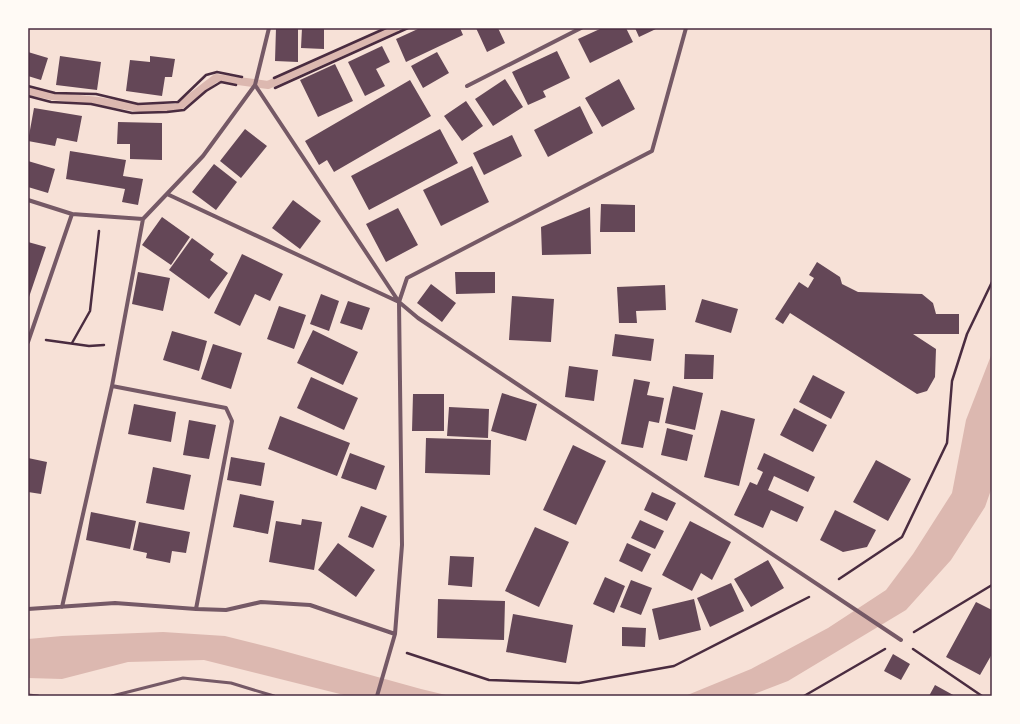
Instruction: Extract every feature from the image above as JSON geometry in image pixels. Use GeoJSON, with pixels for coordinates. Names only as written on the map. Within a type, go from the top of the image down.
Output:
{"type":"FeatureCollection","features":[{"type":"Feature","properties":{"kind":"street"},"geometry":{"type":"LineString","coordinates":[[62,607],[112,386],[144,219],[203,156],[255,85],[268,28]]}},
{"type":"Feature","properties":{"kind":"street"},"geometry":{"type":"LineString","coordinates":[[467,86],[581,28]]}},
{"type":"Feature","properties":{"kind":"street"},"geometry":{"type":"LineString","coordinates":[[377,696],[395,634],[402,545],[399,302],[407,278],[652,151],[686,28]]}},
{"type":"Feature","properties":{"kind":"street"},"geometry":{"type":"LineString","coordinates":[[255,85],[399,302]]}},
{"type":"Feature","properties":{"kind":"street"},"geometry":{"type":"LineString","coordinates":[[167,194],[399,302],[418,318],[900,640]]}},
{"type":"Feature","properties":{"kind":"street"},"geometry":{"type":"LineString","coordinates":[[28,200],[72,214],[144,219]]}},
{"type":"Feature","properties":{"kind":"street"},"geometry":{"type":"LineString","coordinates":[[28,342],[72,214]]}},
{"type":"Feature","properties":{"kind":"street"},"geometry":{"type":"LineString","coordinates":[[112,386],[226,408],[232,421],[196,609]]}},
{"type":"Feature","properties":{"kind":"street"},"geometry":{"type":"LineString","coordinates":[[28,609],[114,603],[226,610],[261,602],[310,605],[395,634]]}},
{"type":"Feature","properties":{"kind":"lane"},"geometry":{"type":"LineString","coordinates":[[112,696],[183,678],[231,683],[274,696]]}},
{"type":"Feature","properties":{"kind":"lane"},"geometry":{"type":"LineString","coordinates":[[28,694],[38,696]]}},
{"type":"Feature","properties":{"kind":"path"},"geometry":{"type":"LineString","coordinates":[[272,78],[386,28]]}},
{"type":"Feature","properties":{"kind":"path"},"geometry":{"type":"LineString","coordinates":[[269,91],[408,28]]}},
{"type":"Feature","properties":{"kind":"path"},"geometry":{"type":"LineString","coordinates":[[28,86],[55,92],[96,94],[138,104],[178,102],[206,75],[217,72],[244,78]]}},
{"type":"Feature","properties":{"kind":"path"},"geometry":{"type":"LineString","coordinates":[[28,96],[51,102],[91,104],[132,113],[167,112],[184,110],[206,91],[221,82],[242,86]]}},
{"type":"Feature","properties":{"kind":"path"},"geometry":{"type":"LineString","coordinates":[[72,343],[90,311],[98,235],[102,216]]}},
{"type":"Feature","properties":{"kind":"path"},"geometry":{"type":"LineString","coordinates":[[391,648],[489,680],[579,683],[674,666],[825,589],[902,537],[947,443],[952,381],[967,334],[992,282]]}},
{"type":"Feature","properties":{"kind":"path"},"geometry":{"type":"LineString","coordinates":[[30,336],[39,339],[89,346],[120,345]]}},
{"type":"Feature","properties":{"kind":"path"},"geometry":{"type":"LineString","coordinates":[[804,696],[992,584]]}},
{"type":"Feature","properties":{"kind":"path"},"geometry":{"type":"LineString","coordinates":[[900,640],[982,696]]}},
{"type":"Feature","properties":{"kind":"shaded area"},"geometry":{"type":"Polygon","coordinates":[[[992,353],[992,487],[985,507],[951,560],[906,610],[788,681],[749,696],[685,696],[751,669],[828,628],[886,590],[913,554],[952,493],[966,420],[992,353]]]}},
{"type":"Feature","properties":{"kind":"shaded area"},"geometry":{"type":"Polygon","coordinates":[[[163,632],[225,636],[450,696],[348,696],[204,660],[128,662],[62,679],[28,678],[28,639],[62,636],[163,632]]]}},
{"type":"Feature","properties":{"kind":"building"},"geometry":{"type":"Polygon","coordinates":[[[276,28],[298,28],[298,62],[275,61],[276,28]]]}},
{"type":"Feature","properties":{"kind":"building"},"geometry":{"type":"Polygon","coordinates":[[[302,28],[324,28],[324,49],[301,48],[302,28]]]}},
{"type":"Feature","properties":{"kind":"building"},"geometry":{"type":"Polygon","coordinates":[[[420,28],[460,28],[463,35],[406,62],[396,39],[420,28]]]}},
{"type":"Feature","properties":{"kind":"building"},"geometry":{"type":"Polygon","coordinates":[[[476,28],[498,28],[505,43],[487,52],[476,28]]]}},
{"type":"Feature","properties":{"kind":"building"},"geometry":{"type":"Polygon","coordinates":[[[602,28],[626,28],[633,42],[590,63],[578,39],[602,28]]]}},
{"type":"Feature","properties":{"kind":"building"},"geometry":{"type":"Polygon","coordinates":[[[635,28],[658,28],[639,37],[635,28]]]}},
{"type":"Feature","properties":{"kind":"building"},"geometry":{"type":"Polygon","coordinates":[[[382,46],[390,62],[376,69],[385,86],[365,96],[348,62],[382,46]]]}},
{"type":"Feature","properties":{"kind":"building"},"geometry":{"type":"Polygon","coordinates":[[[557,51],[570,78],[543,91],[546,97],[528,105],[512,72],[557,51]]]}},
{"type":"Feature","properties":{"kind":"building"},"geometry":{"type":"Polygon","coordinates":[[[28,52],[48,58],[41,80],[28,76],[28,52]]]}},
{"type":"Feature","properties":{"kind":"building"},"geometry":{"type":"Polygon","coordinates":[[[437,52],[449,73],[423,88],[411,66],[437,52]]]}},
{"type":"Feature","properties":{"kind":"building"},"geometry":{"type":"Polygon","coordinates":[[[60,56],[101,62],[97,90],[56,85],[60,56]]]}},
{"type":"Feature","properties":{"kind":"building"},"geometry":{"type":"Polygon","coordinates":[[[150,56],[175,59],[172,77],[165,77],[162,96],[126,91],[130,60],[150,62],[150,56]]]}},
{"type":"Feature","properties":{"kind":"building"},"geometry":{"type":"Polygon","coordinates":[[[335,64],[353,101],[318,117],[300,80],[335,64]]]}},
{"type":"Feature","properties":{"kind":"building"},"geometry":{"type":"Polygon","coordinates":[[[505,79],[523,107],[493,126],[475,99],[505,79]]]}},
{"type":"Feature","properties":{"kind":"building"},"geometry":{"type":"Polygon","coordinates":[[[619,79],[635,109],[602,127],[585,98],[619,79]]]}},
{"type":"Feature","properties":{"kind":"building"},"geometry":{"type":"Polygon","coordinates":[[[410,80],[431,116],[334,172],[327,160],[319,165],[305,141],[410,80]]]}},
{"type":"Feature","properties":{"kind":"building"},"geometry":{"type":"Polygon","coordinates":[[[466,101],[483,126],[462,141],[444,116],[466,101]]]}},
{"type":"Feature","properties":{"kind":"building"},"geometry":{"type":"Polygon","coordinates":[[[580,106],[593,133],[548,157],[534,130],[580,106]]]}},
{"type":"Feature","properties":{"kind":"building"},"geometry":{"type":"Polygon","coordinates":[[[34,108],[82,116],[77,142],[57,138],[55,146],[28,141],[34,108]]]}},
{"type":"Feature","properties":{"kind":"building"},"geometry":{"type":"Polygon","coordinates":[[[118,122],[162,123],[162,160],[130,159],[130,144],[117,144],[118,122]]]}},
{"type":"Feature","properties":{"kind":"building"},"geometry":{"type":"Polygon","coordinates":[[[245,129],[267,146],[241,178],[220,161],[245,129]]]}},
{"type":"Feature","properties":{"kind":"building"},"geometry":{"type":"Polygon","coordinates":[[[440,129],[458,163],[369,210],[351,176],[440,129]]]}},
{"type":"Feature","properties":{"kind":"building"},"geometry":{"type":"Polygon","coordinates":[[[512,135],[522,156],[484,175],[473,153],[512,135]]]}},
{"type":"Feature","properties":{"kind":"building"},"geometry":{"type":"Polygon","coordinates":[[[70,151],[126,160],[123,176],[143,179],[138,205],[122,202],[125,189],[66,179],[70,151]]]}},
{"type":"Feature","properties":{"kind":"building"},"geometry":{"type":"Polygon","coordinates":[[[28,161],[55,169],[48,193],[28,187],[28,161]]]}},
{"type":"Feature","properties":{"kind":"building"},"geometry":{"type":"Polygon","coordinates":[[[214,164],[237,182],[216,210],[192,192],[214,164]]]}},
{"type":"Feature","properties":{"kind":"building"},"geometry":{"type":"Polygon","coordinates":[[[472,166],[489,202],[441,226],[423,190],[472,166]]]}},
{"type":"Feature","properties":{"kind":"building"},"geometry":{"type":"Polygon","coordinates":[[[293,200],[321,221],[300,249],[272,228],[293,200]]]}},
{"type":"Feature","properties":{"kind":"building"},"geometry":{"type":"Polygon","coordinates":[[[601,204],[635,205],[635,232],[600,232],[601,204]]]}},
{"type":"Feature","properties":{"kind":"building"},"geometry":{"type":"Polygon","coordinates":[[[590,207],[591,254],[542,255],[541,227],[590,207]]]}},
{"type":"Feature","properties":{"kind":"building"},"geometry":{"type":"Polygon","coordinates":[[[398,208],[418,245],[386,262],[366,224],[398,208]]]}},
{"type":"Feature","properties":{"kind":"building"},"geometry":{"type":"Polygon","coordinates":[[[162,217],[190,237],[171,265],[142,245],[162,217]]]}},
{"type":"Feature","properties":{"kind":"building"},"geometry":{"type":"Polygon","coordinates":[[[192,238],[214,254],[210,260],[228,273],[209,299],[169,270],[192,238]]]}},
{"type":"Feature","properties":{"kind":"building"},"geometry":{"type":"Polygon","coordinates":[[[28,242],[46,247],[28,300],[28,242]]]}},
{"type":"Feature","properties":{"kind":"building"},"geometry":{"type":"Polygon","coordinates":[[[242,254],[283,274],[270,301],[255,294],[240,326],[214,313],[242,254]]]}},
{"type":"Feature","properties":{"kind":"building"},"geometry":{"type":"Polygon","coordinates":[[[817,262],[840,277],[842,284],[858,292],[922,294],[933,303],[936,314],[959,314],[959,334],[913,334],[936,349],[935,377],[927,391],[917,394],[790,313],[783,324],[775,319],[799,282],[808,288],[814,278],[809,275],[817,262]]]}},
{"type":"Feature","properties":{"kind":"building"},"geometry":{"type":"Polygon","coordinates":[[[138,272],[170,278],[163,311],[132,304],[138,272]]]}},
{"type":"Feature","properties":{"kind":"building"},"geometry":{"type":"Polygon","coordinates":[[[455,272],[495,272],[495,293],[456,294],[455,272]]]}},
{"type":"Feature","properties":{"kind":"building"},"geometry":{"type":"Polygon","coordinates":[[[431,284],[456,303],[442,322],[417,303],[431,284]]]}},
{"type":"Feature","properties":{"kind":"building"},"geometry":{"type":"Polygon","coordinates":[[[665,285],[666,310],[636,311],[637,323],[619,323],[617,287],[665,285]]]}},
{"type":"Feature","properties":{"kind":"building"},"geometry":{"type":"Polygon","coordinates":[[[321,294],[339,301],[329,331],[310,324],[321,294]]]}},
{"type":"Feature","properties":{"kind":"building"},"geometry":{"type":"Polygon","coordinates":[[[512,296],[554,299],[551,342],[509,340],[512,296]]]}},
{"type":"Feature","properties":{"kind":"building"},"geometry":{"type":"Polygon","coordinates":[[[702,299],[738,309],[731,333],[695,322],[702,299]]]}},
{"type":"Feature","properties":{"kind":"building"},"geometry":{"type":"Polygon","coordinates":[[[348,301],[370,308],[362,330],[340,323],[348,301]]]}},
{"type":"Feature","properties":{"kind":"building"},"geometry":{"type":"Polygon","coordinates":[[[279,306],[306,315],[294,349],[267,339],[279,306]]]}},
{"type":"Feature","properties":{"kind":"building"},"geometry":{"type":"Polygon","coordinates":[[[313,330],[358,352],[343,385],[297,363],[313,330]]]}},
{"type":"Feature","properties":{"kind":"building"},"geometry":{"type":"Polygon","coordinates":[[[172,331],[207,341],[199,371],[163,360],[172,331]]]}},
{"type":"Feature","properties":{"kind":"building"},"geometry":{"type":"Polygon","coordinates":[[[615,334],[654,339],[651,361],[612,356],[615,334]]]}},
{"type":"Feature","properties":{"kind":"building"},"geometry":{"type":"Polygon","coordinates":[[[213,344],[242,353],[231,389],[201,379],[213,344]]]}},
{"type":"Feature","properties":{"kind":"building"},"geometry":{"type":"Polygon","coordinates":[[[685,354],[714,355],[713,379],[684,379],[685,354]]]}},
{"type":"Feature","properties":{"kind":"building"},"geometry":{"type":"Polygon","coordinates":[[[569,366],[598,370],[594,401],[565,397],[569,366]]]}},
{"type":"Feature","properties":{"kind":"building"},"geometry":{"type":"Polygon","coordinates":[[[813,375],[845,392],[831,419],[799,402],[813,375]]]}},
{"type":"Feature","properties":{"kind":"building"},"geometry":{"type":"Polygon","coordinates":[[[311,377],[358,398],[344,430],[297,408],[311,377]]]}},
{"type":"Feature","properties":{"kind":"building"},"geometry":{"type":"Polygon","coordinates":[[[634,379],[650,382],[647,395],[664,398],[659,423],[649,421],[643,448],[621,444],[634,379]]]}},
{"type":"Feature","properties":{"kind":"building"},"geometry":{"type":"Polygon","coordinates":[[[673,386],[703,393],[695,430],[665,423],[673,386]]]}},
{"type":"Feature","properties":{"kind":"building"},"geometry":{"type":"Polygon","coordinates":[[[502,393],[537,404],[526,441],[491,431],[502,393]]]}},
{"type":"Feature","properties":{"kind":"building"},"geometry":{"type":"Polygon","coordinates":[[[413,394],[444,394],[444,431],[412,431],[413,394]]]}},
{"type":"Feature","properties":{"kind":"building"},"geometry":{"type":"Polygon","coordinates":[[[134,404],[176,412],[171,442],[128,434],[134,404]]]}},
{"type":"Feature","properties":{"kind":"building"},"geometry":{"type":"Polygon","coordinates":[[[449,407],[489,409],[488,438],[447,436],[449,407]]]}},
{"type":"Feature","properties":{"kind":"building"},"geometry":{"type":"Polygon","coordinates":[[[794,408],[827,425],[813,452],[780,435],[794,408]]]}},
{"type":"Feature","properties":{"kind":"building"},"geometry":{"type":"Polygon","coordinates":[[[721,410],[755,419],[739,486],[704,477],[721,410]]]}},
{"type":"Feature","properties":{"kind":"building"},"geometry":{"type":"Polygon","coordinates":[[[280,416],[350,443],[337,476],[268,449],[280,416]]]}},
{"type":"Feature","properties":{"kind":"building"},"geometry":{"type":"Polygon","coordinates":[[[189,420],[216,425],[209,459],[183,455],[189,420]]]}},
{"type":"Feature","properties":{"kind":"building"},"geometry":{"type":"Polygon","coordinates":[[[667,428],[693,435],[687,461],[661,455],[667,428]]]}},
{"type":"Feature","properties":{"kind":"building"},"geometry":{"type":"Polygon","coordinates":[[[426,438],[491,440],[490,475],[425,473],[426,438]]]}},
{"type":"Feature","properties":{"kind":"building"},"geometry":{"type":"Polygon","coordinates":[[[573,445],[606,461],[576,525],[543,510],[573,445]]]}},
{"type":"Feature","properties":{"kind":"building"},"geometry":{"type":"Polygon","coordinates":[[[350,453],[385,466],[376,490],[341,478],[350,453]]]}},
{"type":"Feature","properties":{"kind":"building"},"geometry":{"type":"Polygon","coordinates":[[[764,453],[815,477],[808,492],[774,476],[768,490],[804,507],[797,522],[771,510],[763,528],[734,515],[750,482],[757,485],[763,472],[757,469],[764,453]]]}},
{"type":"Feature","properties":{"kind":"building"},"geometry":{"type":"Polygon","coordinates":[[[231,457],[265,463],[261,486],[227,480],[231,457]]]}},
{"type":"Feature","properties":{"kind":"building"},"geometry":{"type":"Polygon","coordinates":[[[28,458],[47,462],[41,494],[28,492],[28,458]]]}},
{"type":"Feature","properties":{"kind":"building"},"geometry":{"type":"Polygon","coordinates":[[[876,460],[911,479],[888,521],[853,502],[876,460]]]}},
{"type":"Feature","properties":{"kind":"building"},"geometry":{"type":"Polygon","coordinates":[[[153,467],[191,475],[184,510],[146,503],[153,467]]]}},
{"type":"Feature","properties":{"kind":"building"},"geometry":{"type":"Polygon","coordinates":[[[652,492],[676,503],[667,521],[644,510],[652,492]]]}},
{"type":"Feature","properties":{"kind":"building"},"geometry":{"type":"Polygon","coordinates":[[[240,494],[274,501],[268,534],[233,527],[240,494]]]}},
{"type":"Feature","properties":{"kind":"building"},"geometry":{"type":"Polygon","coordinates":[[[361,506],[387,516],[373,548],[348,537],[361,506]]]}},
{"type":"Feature","properties":{"kind":"building"},"geometry":{"type":"Polygon","coordinates":[[[835,510],[876,530],[867,547],[843,552],[820,540],[835,510]]]}},
{"type":"Feature","properties":{"kind":"building"},"geometry":{"type":"Polygon","coordinates":[[[91,512],[136,521],[130,549],[86,540],[91,512]]]}},
{"type":"Feature","properties":{"kind":"building"},"geometry":{"type":"Polygon","coordinates":[[[302,519],[322,522],[314,570],[269,562],[276,521],[301,525],[302,519]]]}},
{"type":"Feature","properties":{"kind":"building"},"geometry":{"type":"Polygon","coordinates":[[[640,520],[664,531],[655,549],[631,538],[640,520]]]}},
{"type":"Feature","properties":{"kind":"building"},"geometry":{"type":"Polygon","coordinates":[[[690,521],[731,542],[712,580],[701,573],[692,591],[662,575],[690,521]]]}},
{"type":"Feature","properties":{"kind":"building"},"geometry":{"type":"Polygon","coordinates":[[[139,522],[190,532],[186,553],[172,551],[170,563],[146,558],[147,553],[133,550],[139,522]]]}},
{"type":"Feature","properties":{"kind":"building"},"geometry":{"type":"Polygon","coordinates":[[[535,527],[569,542],[539,607],[505,591],[535,527]]]}},
{"type":"Feature","properties":{"kind":"building"},"geometry":{"type":"Polygon","coordinates":[[[338,543],[375,570],[356,597],[318,570],[338,543]]]}},
{"type":"Feature","properties":{"kind":"building"},"geometry":{"type":"Polygon","coordinates":[[[627,543],[651,554],[642,572],[619,561],[627,543]]]}},
{"type":"Feature","properties":{"kind":"building"},"geometry":{"type":"Polygon","coordinates":[[[450,556],[474,557],[472,587],[448,585],[450,556]]]}},
{"type":"Feature","properties":{"kind":"building"},"geometry":{"type":"Polygon","coordinates":[[[768,560],[784,588],[751,607],[734,579],[768,560]]]}},
{"type":"Feature","properties":{"kind":"building"},"geometry":{"type":"Polygon","coordinates":[[[605,577],[625,586],[614,613],[593,604],[605,577]]]}},
{"type":"Feature","properties":{"kind":"building"},"geometry":{"type":"Polygon","coordinates":[[[631,580],[652,588],[641,615],[620,607],[631,580]]]}},
{"type":"Feature","properties":{"kind":"building"},"geometry":{"type":"Polygon","coordinates":[[[731,583],[744,611],[710,627],[697,598],[731,583]]]}},
{"type":"Feature","properties":{"kind":"building"},"geometry":{"type":"Polygon","coordinates":[[[438,599],[505,601],[504,640],[437,638],[438,599]]]}},
{"type":"Feature","properties":{"kind":"building"},"geometry":{"type":"Polygon","coordinates":[[[694,599],[701,630],[659,640],[652,609],[694,599]]]}},
{"type":"Feature","properties":{"kind":"building"},"geometry":{"type":"Polygon","coordinates":[[[976,602],[992,610],[992,654],[980,675],[946,657],[976,602]]]}},
{"type":"Feature","properties":{"kind":"building"},"geometry":{"type":"Polygon","coordinates":[[[513,614],[573,625],[566,663],[506,652],[513,614]]]}},
{"type":"Feature","properties":{"kind":"building"},"geometry":{"type":"Polygon","coordinates":[[[622,627],[646,628],[645,647],[622,646],[622,627]]]}},
{"type":"Feature","properties":{"kind":"building"},"geometry":{"type":"Polygon","coordinates":[[[893,654],[910,664],[901,680],[884,671],[893,654]]]}},
{"type":"Feature","properties":{"kind":"building"},"geometry":{"type":"Polygon","coordinates":[[[935,685],[955,696],[929,696],[935,685]]]}},
{"type":"Feature","properties":{"kind":"waterway"},"geometry":{"type":"LineString","coordinates":[[28,91],[52,96],[98,101],[140,108],[177,108],[216,78],[268,85],[395,28]]}}]}
